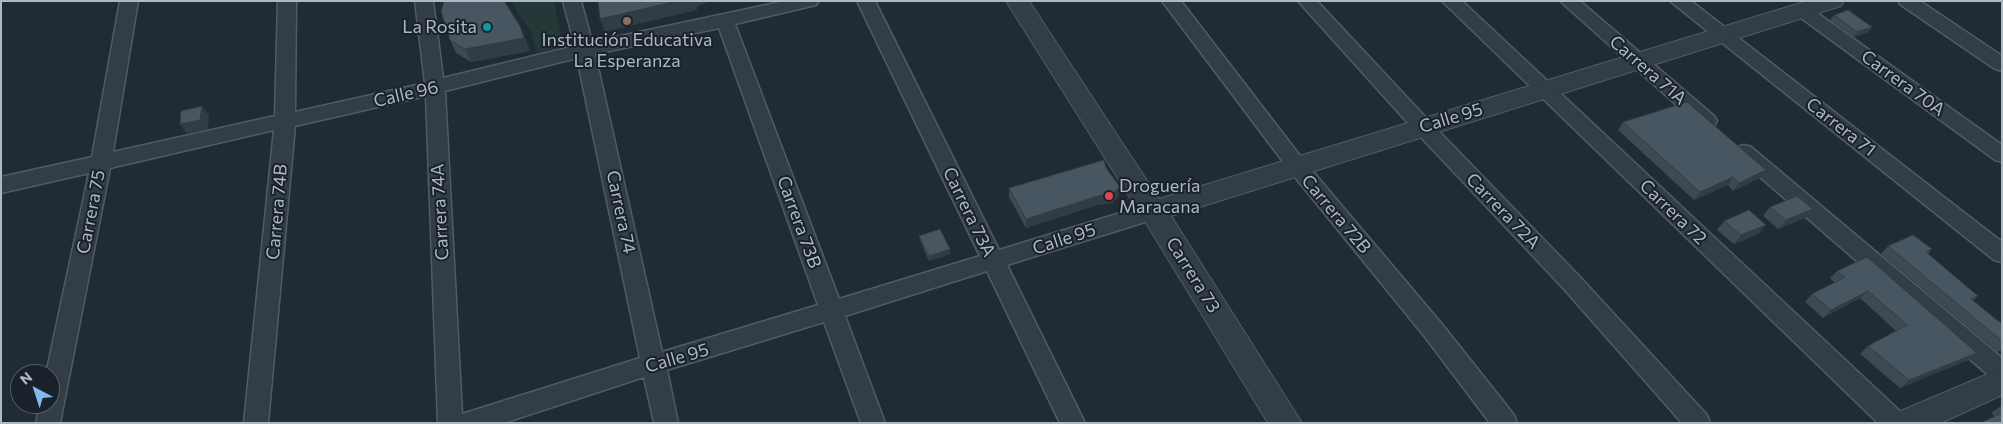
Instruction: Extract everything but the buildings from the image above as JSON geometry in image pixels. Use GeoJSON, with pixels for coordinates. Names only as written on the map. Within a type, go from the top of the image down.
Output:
{"type":"FeatureCollection","features":[{"type":"Feature","properties":{"kind":"street","name":"Carrera 75"},"geometry":{"type":"LineString","coordinates":[[48,423],[101,162],[129,1]]}},
{"type":"Feature","properties":{"kind":"street","name":"Carrera 74B"},"geometry":{"type":"LineString","coordinates":[[256,423],[285,122],[287,1]]}},
{"type":"Feature","properties":{"kind":"street","name":"Carrera 74A"},"geometry":{"type":"LineString","coordinates":[[424,1],[435,88],[450,423]]}},
{"type":"Feature","properties":{"kind":"street","name":"Carrera 74"},"geometry":{"type":"LineString","coordinates":[[572,1],[585,50],[666,423]]}},
{"type":"Feature","properties":{"kind":"street","name":"Calle 96"},"geometry":{"type":"LineString","coordinates":[[1,185],[435,88],[585,50],[726,22],[810,1]]}},
{"type":"Feature","properties":{"kind":"street","name":"Carrera 73A"},"geometry":{"type":"LineString","coordinates":[[866,1],[1073,423]]}},
{"type":"Feature","properties":{"kind":"street","name":"Carrera 73"},"geometry":{"type":"LineString","coordinates":[[1017,1],[1153,211],[1286,423]]}},
{"type":"Feature","properties":{"kind":"street","name":"Carrera 72B"},"geometry":{"type":"LineString","coordinates":[[1171,1],[1297,166],[1433,330],[1505,423]]}},
{"type":"Feature","properties":{"kind":"street","name":"Carrera 72A"},"geometry":{"type":"LineString","coordinates":[[1308,1],[1423,127],[1572,282],[1698,423]]}},
{"type":"Feature","properties":{"kind":"street","name":"Carrera 72"},"geometry":{"type":"LineString","coordinates":[[1450,1],[1895,423]]}},
{"type":"Feature","properties":{"kind":"street","name":"Carrera 71A"},"geometry":{"type":"LineString","coordinates":[[1569,1],[2002,373]]}},
{"type":"Feature","properties":{"kind":"street","name":"Carrera 71"},"geometry":{"type":"LineString","coordinates":[[1679,1],[2002,254]]}},
{"type":"Feature","properties":{"kind":"street","name":"Calle 95"},"geometry":{"type":"LineString","coordinates":[[467,423],[1833,1]]}},
{"type":"Feature","properties":{"kind":"street"},"geometry":{"type":"LineString","coordinates":[[1907,1],[2002,65]]}},
{"type":"Feature","properties":{"kind":"street","name":"Carrera 70A"},"geometry":{"type":"LineString","coordinates":[[1803,11],[2002,154]]}},
{"type":"Feature","properties":{"kind":"street","name":"Carrera 73B"},"geometry":{"type":"LineString","coordinates":[[726,22],[872,423]]}},
{"type":"Feature","properties":{"kind":"street"},"geometry":{"type":"LineString","coordinates":[[1907,423],[2002,381]]}},
{"type":"Feature","properties":{"kind":"green space"},"geometry":{"type":"Polygon","coordinates":[[[510,1],[554,1],[563,47],[537,53],[531,32],[510,1]]]}},
{"type":"Feature","properties":{"kind":"place","name":"Institución Educativa La Esperanza"},"geometry":{"type":"Point","coordinates":[627,21]}},
{"type":"Feature","properties":{"kind":"place","name":"La Rosita"},"geometry":{"type":"Point","coordinates":[487,27]}},
{"type":"Feature","properties":{"kind":"place","name":"Droguería Maracana"},"geometry":{"type":"Point","coordinates":[1109,196]}}]}
